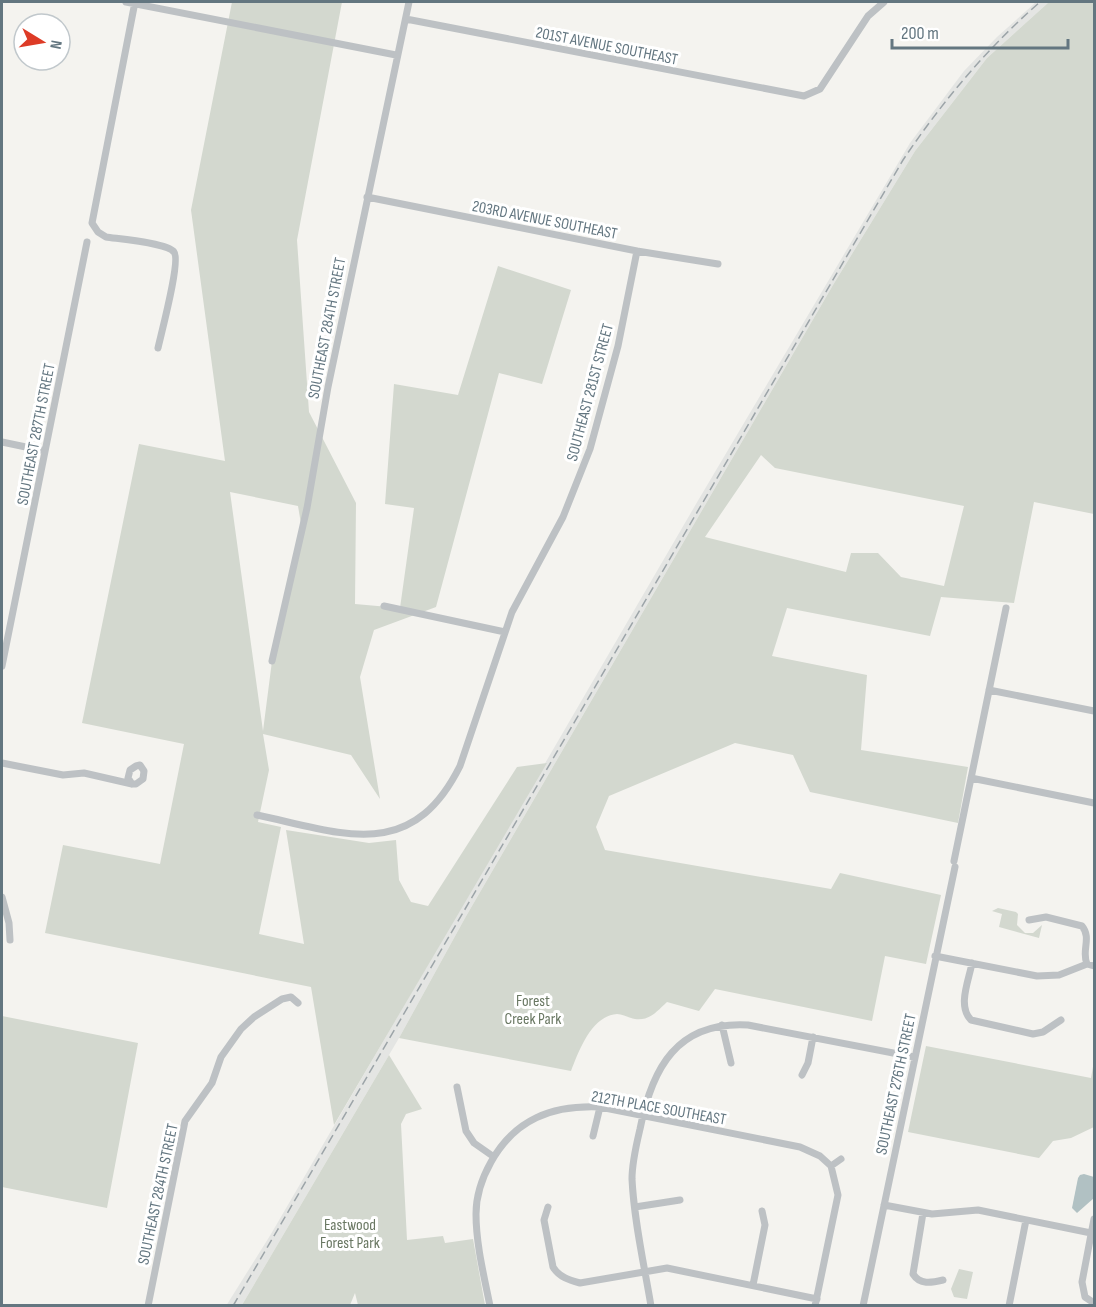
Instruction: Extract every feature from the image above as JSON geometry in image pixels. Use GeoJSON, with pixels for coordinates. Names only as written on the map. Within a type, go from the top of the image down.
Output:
{"type":"FeatureCollection","features":[{"type":"Feature","properties":{"kind":"street"},"geometry":{"type":"LineString","coordinates":[[126,2],[396,55]]}},
{"type":"Feature","properties":{"kind":"street"},"geometry":{"type":"LineString","coordinates":[[135,2],[92,217],[93,227],[100,235],[165,247],[174,252],[177,258],[175,272],[158,348]]}},
{"type":"Feature","properties":{"kind":"street","name":"SOUTHEAST 284TH STREET"},"geometry":{"type":"LineString","coordinates":[[272,661],[307,508],[328,387],[396,55],[409,2]]}},
{"type":"Feature","properties":{"kind":"street","name":"201ST AVENUE SOUTHEAST"},"geometry":{"type":"LineString","coordinates":[[405,19],[804,96],[820,89],[868,16],[884,2]]}},
{"type":"Feature","properties":{"kind":"street","name":"203RD AVENUE SOUTHEAST"},"geometry":{"type":"LineString","coordinates":[[367,197],[637,251],[718,264]]}},
{"type":"Feature","properties":{"kind":"street","name":"SOUTHEAST 287TH STREET"},"geometry":{"type":"LineString","coordinates":[[2,666],[87,242]]}},
{"type":"Feature","properties":{"kind":"street","name":"SOUTHEAST 281ST STREET"},"geometry":{"type":"LineString","coordinates":[[257,815],[359,836],[378,834],[404,826],[434,804],[447,789],[460,766],[505,632],[518,601],[565,512],[590,449],[618,346],[637,251]]}},
{"type":"Feature","properties":{"kind":"street"},"geometry":{"type":"LineString","coordinates":[[2,442],[45,451]]}},
{"type":"Feature","properties":{"kind":"street"},"geometry":{"type":"LineString","coordinates":[[384,606],[505,632]]}},
{"type":"Feature","properties":{"kind":"street","name":"SOUTHEAST 276TH STREET"},"geometry":{"type":"LineString","coordinates":[[863,1305],[1006,608]]}},
{"type":"Feature","properties":{"kind":"street"},"geometry":{"type":"LineString","coordinates":[[989,690],[1095,711]]}},
{"type":"Feature","properties":{"kind":"street"},"geometry":{"type":"LineString","coordinates":[[2,764],[63,775],[84,773],[132,784]]}},
{"type":"Feature","properties":{"kind":"street"},"geometry":{"type":"LineString","coordinates":[[971,778],[1095,803]]}},
{"type":"Feature","properties":{"kind":"street"},"geometry":{"type":"LineString","coordinates":[[2,897],[9,923],[10,940]]}},
{"type":"Feature","properties":{"kind":"street"},"geometry":{"type":"LineString","coordinates":[[935,956],[1037,976],[1051,976],[1091,965],[1084,953],[1087,938],[1084,929],[1070,922],[1046,917],[1029,920]]}},
{"type":"Feature","properties":{"kind":"street"},"geometry":{"type":"LineString","coordinates":[[972,963],[964,1005],[967,1015],[974,1022],[1033,1034],[1044,1032],[1061,1020]]}},
{"type":"Feature","properties":{"kind":"street","name":"SOUTHEAST 284TH STREET"},"geometry":{"type":"LineString","coordinates":[[147,1305],[185,1121],[212,1083],[221,1057],[241,1029],[254,1017],[282,999],[291,997],[297,1003]]}},
{"type":"Feature","properties":{"kind":"street"},"geometry":{"type":"LineString","coordinates":[[651,1305],[635,1207],[633,1165],[651,1083],[671,1053],[697,1034],[723,1025],[748,1025],[914,1057]]}},
{"type":"Feature","properties":{"kind":"street"},"geometry":{"type":"LineString","coordinates":[[723,1025],[731,1063]]}},
{"type":"Feature","properties":{"kind":"street"},"geometry":{"type":"LineString","coordinates":[[802,1075],[808,1063],[813,1037]]}},
{"type":"Feature","properties":{"kind":"street"},"geometry":{"type":"LineString","coordinates":[[457,1087],[466,1131],[474,1143],[494,1157]]}},
{"type":"Feature","properties":{"kind":"street","name":"212TH PLACE SOUTHEAST"},"geometry":{"type":"LineString","coordinates":[[490,1305],[476,1214],[478,1192],[485,1173],[503,1142],[531,1120],[554,1110],[568,1107],[600,1107],[800,1147],[820,1156],[831,1166]]}},
{"type":"Feature","properties":{"kind":"street"},"geometry":{"type":"LineString","coordinates":[[593,1136],[600,1107]]}},
{"type":"Feature","properties":{"kind":"street"},"geometry":{"type":"LineString","coordinates":[[548,1207],[544,1220],[553,1267],[563,1277],[580,1283],[667,1268],[753,1285],[816,1302],[837,1195],[831,1166],[841,1159]]}},
{"type":"Feature","properties":{"kind":"street"},"geometry":{"type":"LineString","coordinates":[[635,1207],[680,1200]]}},
{"type":"Feature","properties":{"kind":"street"},"geometry":{"type":"LineString","coordinates":[[884,1205],[939,1214],[978,1210],[1091,1233]]}},
{"type":"Feature","properties":{"kind":"street"},"geometry":{"type":"LineString","coordinates":[[753,1285],[765,1225],[762,1211]]}},
{"type":"Feature","properties":{"kind":"street"},"geometry":{"type":"LineString","coordinates":[[923,1213],[913,1274],[922,1282],[931,1283],[943,1280]]}},
{"type":"Feature","properties":{"kind":"street"},"geometry":{"type":"LineString","coordinates":[[1095,1219],[1082,1282],[1085,1297],[1095,1303]]}},
{"type":"Feature","properties":{"kind":"street"},"geometry":{"type":"LineString","coordinates":[[1009,1305],[1026,1220]]}},
{"type":"Feature","properties":{"kind":"shaded area"},"geometry":{"type":"Polygon","coordinates":[[[1036,2],[1049,2],[987,58],[915,151],[833,285],[465,918],[399,1038],[242,1305],[226,1306],[271,1234],[696,504],[910,143],[964,71],[1036,2]]]}},
{"type":"Feature","properties":{"kind":"shaded area"},"geometry":{"type":"Polygon","coordinates":[[[1084,1174],[1094,1177],[1094,1198],[1077,1213],[1072,1208],[1078,1178],[1084,1174]]]}},
{"type":"Feature","properties":{"kind":"green space"},"geometry":{"type":"Polygon","coordinates":[[[232,2],[342,2],[297,240],[309,412],[356,503],[355,604],[400,608],[414,508],[385,504],[394,384],[458,395],[498,266],[571,290],[542,384],[499,373],[436,607],[374,630],[360,677],[380,799],[351,755],[263,734],[269,770],[258,822],[281,827],[259,934],[304,944],[286,830],[369,843],[396,840],[399,880],[411,902],[428,906],[517,767],[547,763],[334,1125],[311,987],[45,933],[63,845],[160,864],[184,744],[82,723],[139,444],[225,461],[191,210],[232,2]],[[230,492],[263,731],[272,661],[302,530],[298,506],[230,492]]]}},
{"type":"Feature","properties":{"kind":"green space","name":"Forest Creek Park"},"geometry":{"type":"Polygon","coordinates":[[[1049,2],[1094,2],[1094,514],[1034,502],[1014,603],[941,597],[930,636],[787,608],[772,656],[867,675],[861,750],[968,767],[958,823],[810,792],[793,755],[735,743],[609,796],[596,827],[605,850],[831,889],[840,873],[941,895],[926,964],[885,956],[872,1021],[715,989],[699,1011],[667,1002],[653,1015],[645,1018],[635,1019],[617,1014],[608,1016],[600,1021],[587,1036],[571,1071],[399,1038],[465,918],[833,285],[915,151],[987,58],[1049,2]],[[761,455],[705,537],[846,572],[851,553],[878,553],[901,577],[944,586],[964,506],[775,468],[761,455]]]}},
{"type":"Feature","properties":{"kind":"green space"},"geometry":{"type":"Polygon","coordinates":[[[998,908],[1016,912],[1018,914],[1017,925],[1025,933],[1033,933],[1042,925],[1039,938],[999,927],[1002,914],[992,911],[998,908]]]}},
{"type":"Feature","properties":{"kind":"green space"},"geometry":{"type":"Polygon","coordinates":[[[2,1016],[138,1043],[107,1208],[2,1187],[2,1016]]]}},
{"type":"Feature","properties":{"kind":"green space"},"geometry":{"type":"Polygon","coordinates":[[[926,1046],[1091,1078],[1094,1061],[1094,1127],[1071,1138],[1053,1141],[1039,1158],[908,1132],[926,1046]]]}},
{"type":"Feature","properties":{"kind":"green space","name":"Eastwood Forest Park"},"geometry":{"type":"Polygon","coordinates":[[[389,1055],[422,1109],[406,1114],[401,1124],[407,1240],[443,1236],[445,1243],[473,1239],[485,1305],[358,1305],[355,1293],[350,1305],[242,1305],[389,1055]]]}},
{"type":"Feature","properties":{"kind":"green space"},"geometry":{"type":"Polygon","coordinates":[[[959,1269],[973,1272],[967,1299],[954,1297],[951,1289],[959,1269]]]}},
{"type":"Feature","properties":{"kind":"railway"},"geometry":{"type":"LineString","coordinates":[[233,1306],[903,160],[933,117],[966,76],[1040,2]]}}]}
